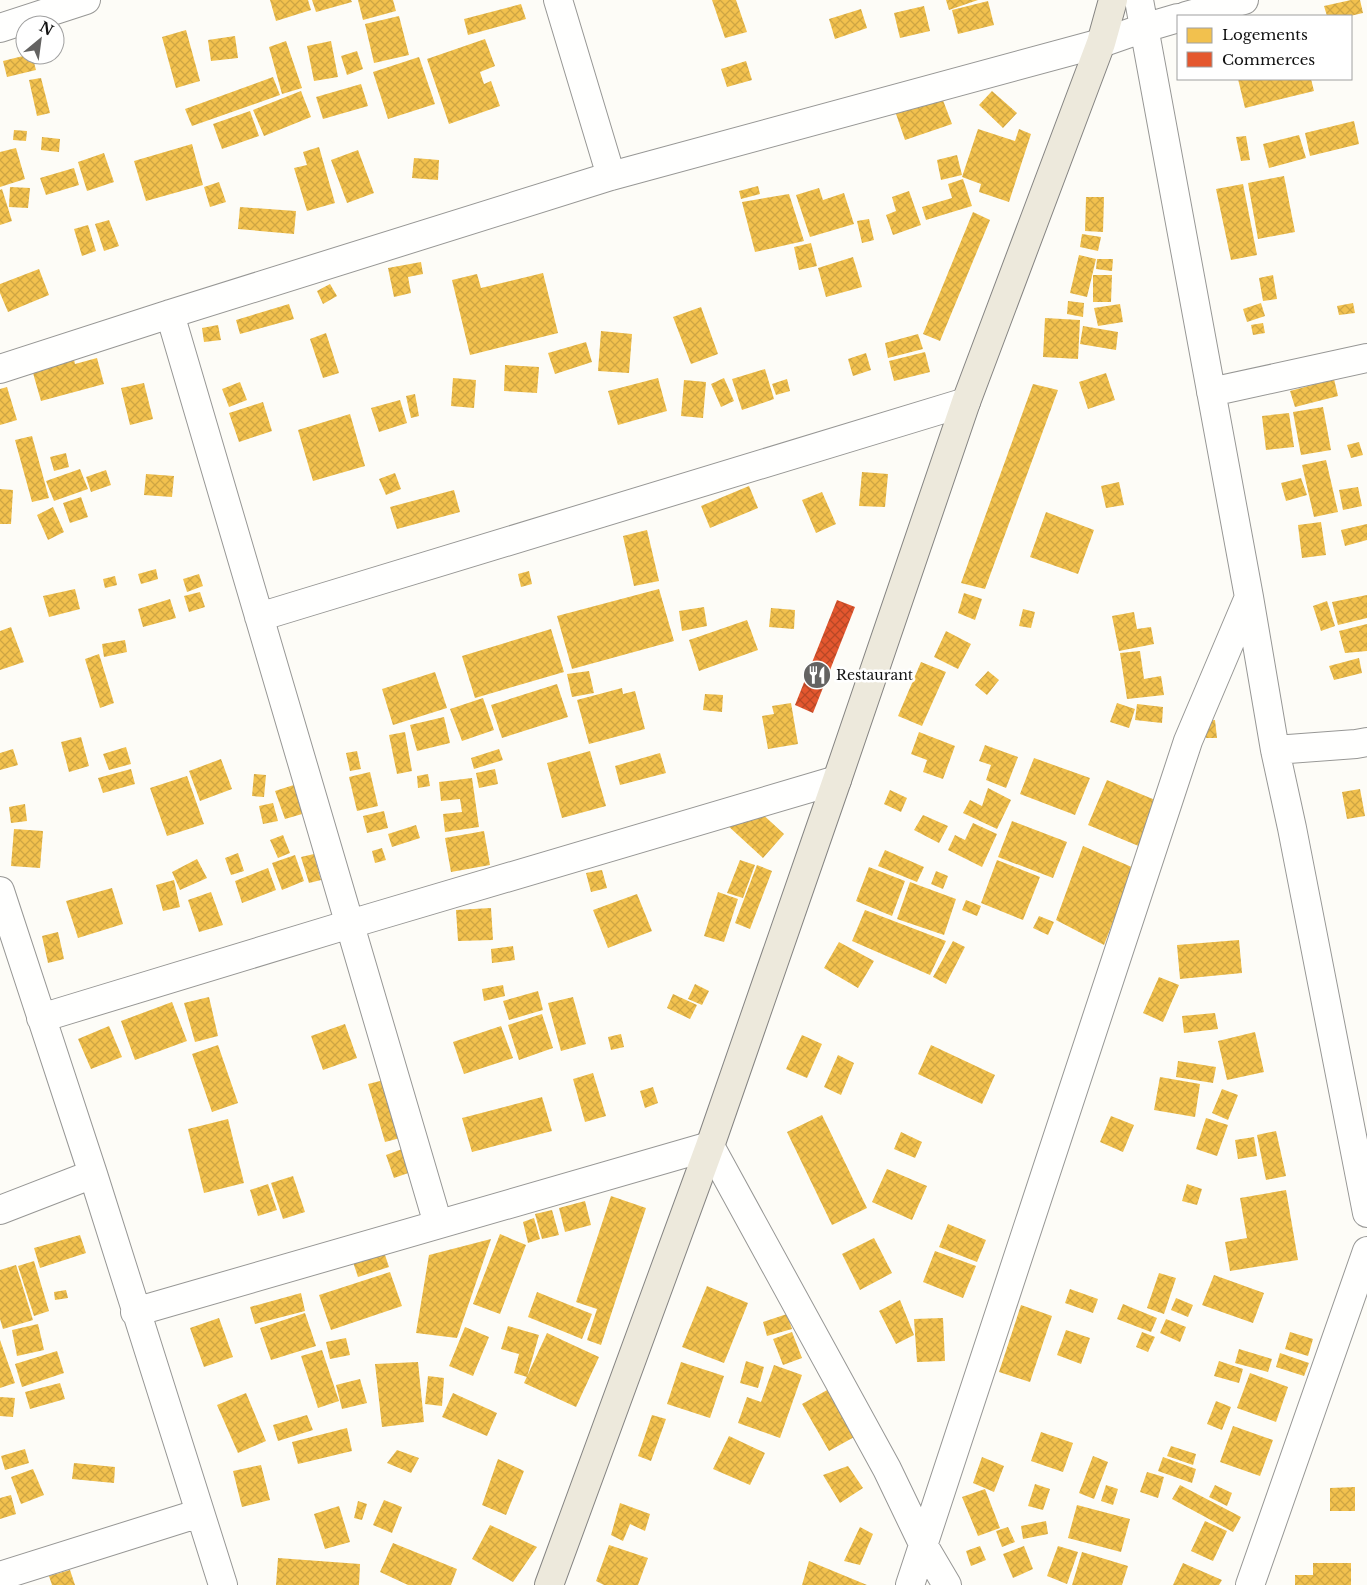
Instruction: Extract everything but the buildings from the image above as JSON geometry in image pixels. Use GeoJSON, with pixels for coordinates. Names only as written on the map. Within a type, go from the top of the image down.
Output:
{"type":"FeatureCollection","features":[{"type":"Feature","properties":{"kind":"main road"},"geometry":{"type":"LineString","coordinates":[[549,1585],[710,1146],[966,402],[1101,43],[1112,0]]}},
{"type":"Feature","properties":{"kind":"street"},"geometry":{"type":"LineString","coordinates":[[0,28],[86,0]]}},
{"type":"Feature","properties":{"kind":"street"},"geometry":{"type":"LineString","coordinates":[[558,0],[611,176]]}},
{"type":"Feature","properties":{"kind":"street"},"geometry":{"type":"LineString","coordinates":[[1138,0],[1249,597],[1274,750],[1292,828],[1367,1213]]}},
{"type":"Feature","properties":{"kind":"street"},"geometry":{"type":"LineString","coordinates":[[1190,15],[1244,0]]}},
{"type":"Feature","properties":{"kind":"street"},"geometry":{"type":"LineString","coordinates":[[0,369],[611,176],[1101,43],[1177,18]]}},
{"type":"Feature","properties":{"kind":"street"},"geometry":{"type":"LineString","coordinates":[[170,314],[438,1224]]}},
{"type":"Feature","properties":{"kind":"street"},"geometry":{"type":"LineString","coordinates":[[1211,392],[1367,358]]}},
{"type":"Feature","properties":{"kind":"street"},"geometry":{"type":"LineString","coordinates":[[259,616],[966,402]]}},
{"type":"Feature","properties":{"kind":"street"},"geometry":{"type":"LineString","coordinates":[[910,1585],[1188,741],[1249,597]]}},
{"type":"Feature","properties":{"kind":"street"},"geometry":{"type":"LineString","coordinates":[[1274,750],[1367,742]]}},
{"type":"Feature","properties":{"kind":"street"},"geometry":{"type":"LineString","coordinates":[[41,1018],[350,924],[837,780]]}},
{"type":"Feature","properties":{"kind":"street"},"geometry":{"type":"LineString","coordinates":[[0,891],[223,1585]]}},
{"type":"Feature","properties":{"kind":"street"},"geometry":{"type":"LineString","coordinates":[[135,1312],[710,1146],[887,1469],[924,1546],[947,1585]]}},
{"type":"Feature","properties":{"kind":"street"},"geometry":{"type":"LineString","coordinates":[[0,1210],[92,1174]]}},
{"type":"Feature","properties":{"kind":"street"},"geometry":{"type":"LineString","coordinates":[[1250,1585],[1367,1251]]}},
{"type":"Feature","properties":{"kind":"street"},"geometry":{"type":"LineString","coordinates":[[0,1576],[200,1513]]}},
{"type":"Feature","properties":{"kind":"place","name":"Restaurant"},"geometry":{"type":"Point","coordinates":[817,675]}}]}
